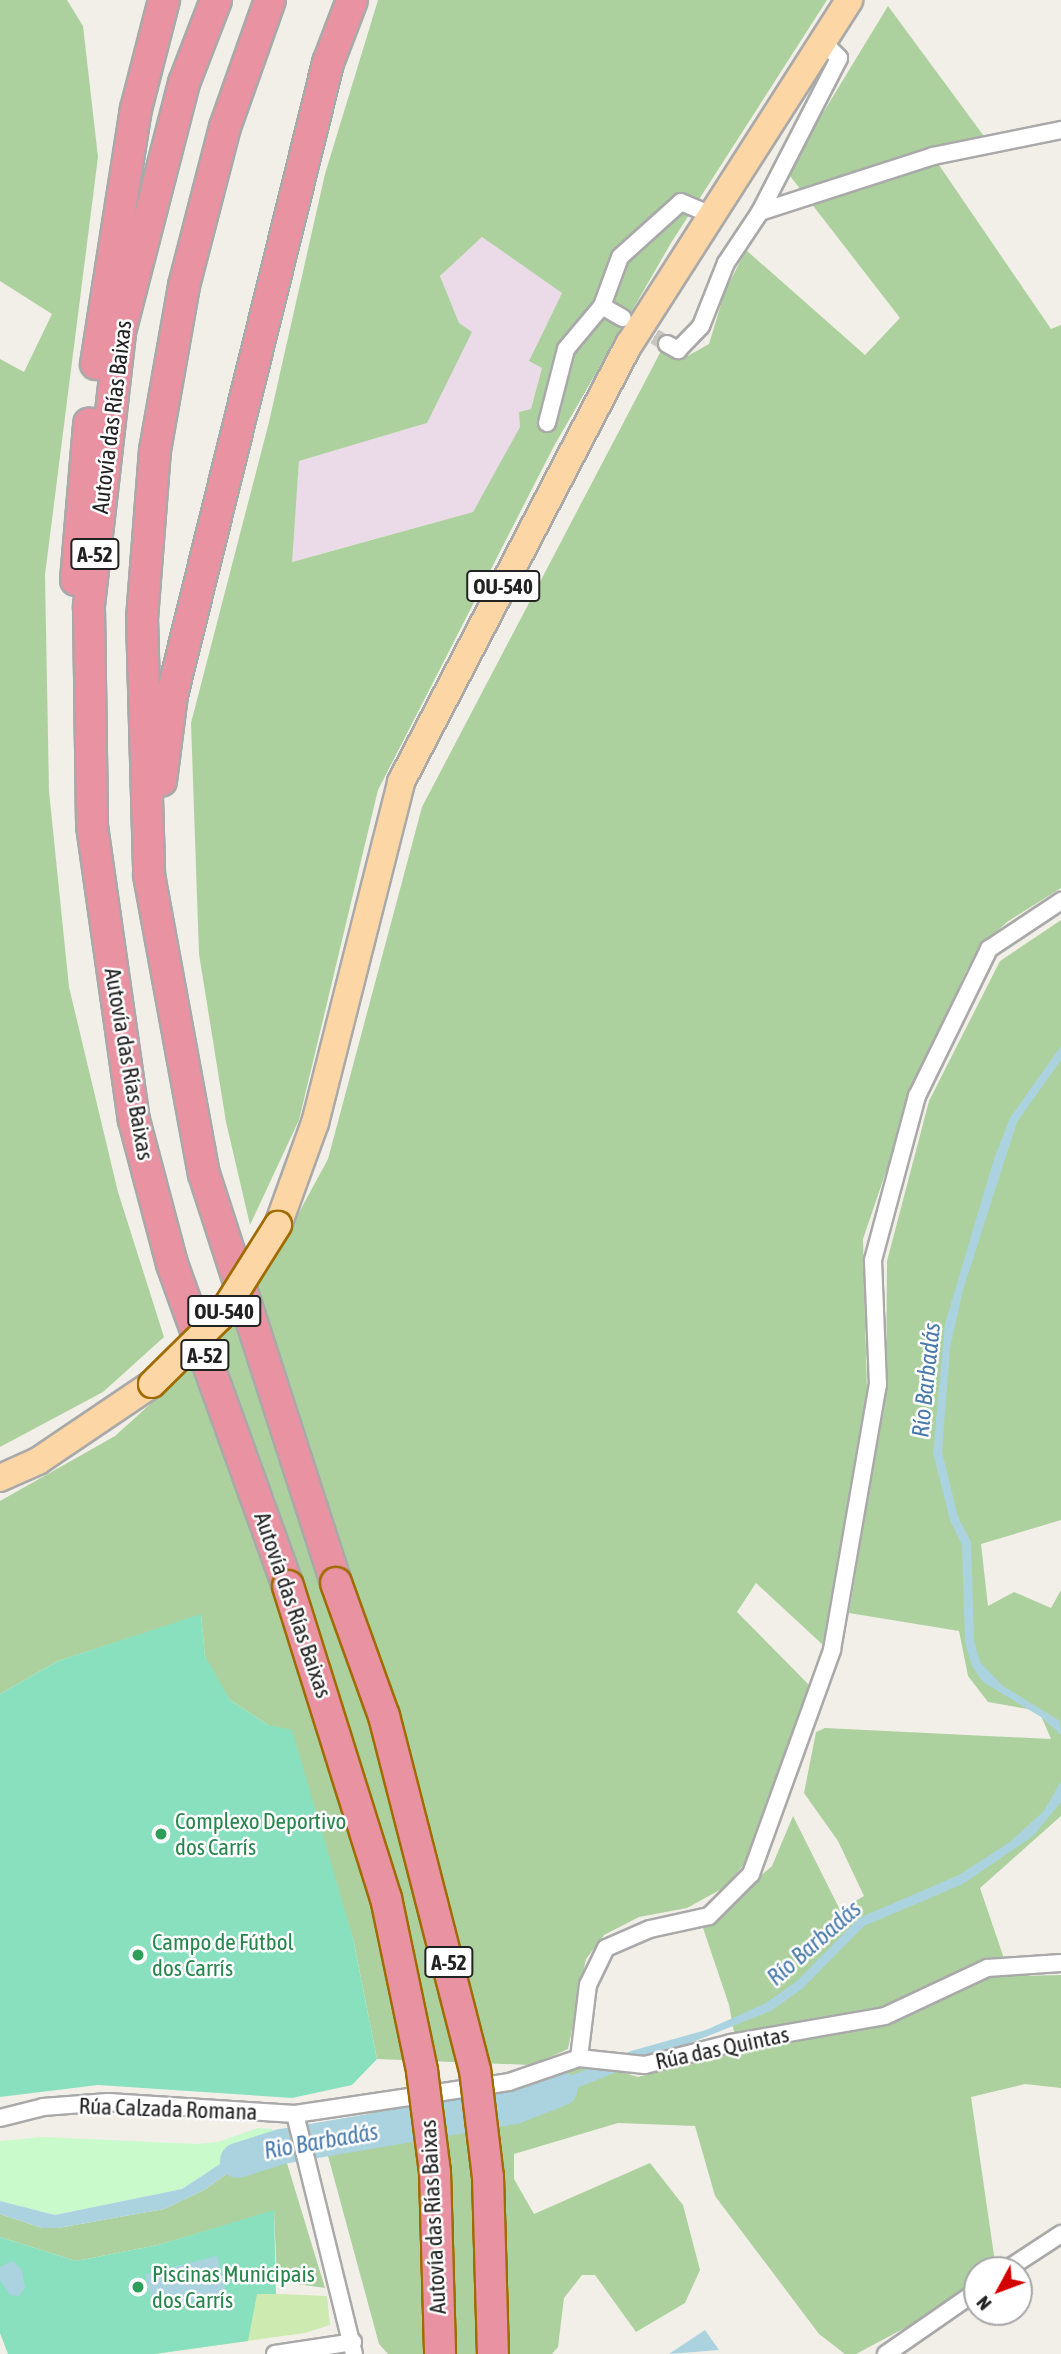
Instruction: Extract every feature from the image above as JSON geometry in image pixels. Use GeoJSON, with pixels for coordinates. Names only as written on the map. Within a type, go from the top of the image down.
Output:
{"type":"FeatureCollection","features":[{"type":"Feature","properties":{"kind":"highway"},"geometry":{"type":"LineString","coordinates":[[134,1120],[97,984],[80,877],[76,537],[100,328],[134,123],[164,0]]}},
{"type":"Feature","properties":{"kind":"highway","name":"Autovía das Rías Baixas"},"geometry":{"type":"LineString","coordinates":[[216,0],[184,83],[120,333],[89,607],[92,826],[134,1120],[172,1264],[288,1586],[386,1898],[419,2058],[435,2172],[440,2354]]}},
{"type":"Feature","properties":{"kind":"highway","name":"Autovía das Rías Baixas"},"geometry":{"type":"LineString","coordinates":[[270,0],[237,87],[204,206],[184,286],[155,450],[142,618],[149,875],[204,1174],[336,1583],[384,1716],[475,2070],[488,2178],[493,2354]]}},
{"type":"Feature","properties":{"kind":"highway"},"geometry":{"type":"LineString","coordinates":[[149,875],[172,695],[328,63],[352,0]]}},
{"type":"Feature","properties":{"kind":"main road","name":"OU-540"},"geometry":{"type":"LineString","coordinates":[[0,1479],[38,1461],[152,1384],[220,1317],[278,1225],[316,1123],[401,782],[630,343],[849,0]]}},
{"type":"Feature","properties":{"kind":"street"},"geometry":{"type":"LineString","coordinates":[[667,344],[678,350],[701,326],[726,263],[760,212],[839,58],[822,41]]}},
{"type":"Feature","properties":{"kind":"street"},"geometry":{"type":"LineString","coordinates":[[760,212],[933,156],[1061,130]]}},
{"type":"Feature","properties":{"kind":"street"},"geometry":{"type":"LineString","coordinates":[[547,423],[566,349],[601,306],[620,257],[681,202],[712,215]]}},
{"type":"Feature","properties":{"kind":"street"},"geometry":{"type":"LineString","coordinates":[[601,306],[623,318]]}},
{"type":"Feature","properties":{"kind":"street"},"geometry":{"type":"LineString","coordinates":[[579,2058],[588,1985],[606,1948],[650,1929],[709,1916],[751,1874],[832,1650],[878,1385],[873,1260],[918,1096],[989,949],[1061,901]]}},
{"type":"Feature","properties":{"kind":"street","name":"Rúa das Quintas"},"geometry":{"type":"LineString","coordinates":[[295,2114],[509,2082],[579,2058],[610,2057],[636,2065],[885,2016],[987,1968],[1061,1963]]}},
{"type":"Feature","properties":{"kind":"street","name":"Rúa Calzada Romana"},"geometry":{"type":"LineString","coordinates":[[0,2118],[43,2107],[108,2102],[295,2114]]}},
{"type":"Feature","properties":{"kind":"street"},"geometry":{"type":"LineString","coordinates":[[275,2354],[354,2348],[295,2114]]}},
{"type":"Feature","properties":{"kind":"street"},"geometry":{"type":"LineString","coordinates":[[1027,2256],[1061,2234]]}},
{"type":"Feature","properties":{"kind":"street"},"geometry":{"type":"LineString","coordinates":[[886,2354],[963,2301]]}},
{"type":"Feature","properties":{"kind":"shaded area"},"geometry":{"type":"Polygon","coordinates":[[[482,237],[562,293],[529,361],[542,368],[531,410],[473,512],[291,562],[299,461],[427,423],[459,323],[440,276],[482,237]]]}},
{"type":"Feature","properties":{"kind":"green space"},"geometry":{"type":"Polygon","coordinates":[[[0,0],[67,0],[83,26],[98,157],[45,575],[49,791],[69,987],[118,1192],[164,1337],[103,1392],[0,1447],[0,359],[24,372],[52,314],[0,281],[0,0]]]}},
{"type":"Feature","properties":{"kind":"green space"},"geometry":{"type":"Polygon","coordinates":[[[378,0],[827,0],[671,243],[554,446],[378,790],[299,1120],[250,1225],[226,1122],[199,954],[191,723],[269,422],[325,174],[378,0]],[[482,237],[440,276],[459,323],[472,332],[427,423],[299,461],[292,562],[473,512],[520,427],[519,412],[531,409],[542,368],[529,361],[562,293],[482,237]]]}},
{"type":"Feature","properties":{"kind":"green space"},"geometry":{"type":"Polygon","coordinates":[[[888,6],[986,139],[987,153],[939,165],[1051,329],[1061,325],[1061,888],[1007,922],[982,945],[966,971],[912,1095],[863,1239],[867,1391],[824,1646],[756,1583],[737,1612],[813,1689],[751,1856],[725,1887],[687,1908],[639,1917],[604,1935],[586,1959],[568,2049],[532,2065],[377,2059],[353,1938],[268,1725],[230,1700],[215,1678],[205,1656],[201,1615],[58,1661],[0,1694],[0,1501],[115,1436],[178,1379],[269,1268],[328,1159],[422,807],[661,351],[684,358],[709,344],[725,291],[746,250],[865,355],[900,318],[787,172],[888,6]]]}},
{"type":"Feature","properties":{"kind":"green space"},"geometry":{"type":"Polygon","coordinates":[[[1061,920],[1061,1520],[981,1544],[988,1606],[1014,1592],[1051,1608],[1061,1590],[1061,1816],[980,1888],[1010,1976],[1061,1975],[1061,2088],[1025,2084],[971,2097],[994,2256],[963,2256],[963,2291],[918,2321],[856,2354],[845,2354],[819,2334],[715,2196],[695,2126],[618,2123],[514,2154],[514,2179],[534,2214],[650,2163],[683,2205],[700,2270],[685,2303],[636,2332],[595,2275],[582,2275],[564,2298],[558,2347],[552,2354],[388,2354],[379,2344],[321,2130],[387,2108],[505,2095],[570,2070],[602,2066],[638,2077],[737,2049],[729,2005],[702,1925],[772,1866],[793,1816],[840,1910],[864,1896],[838,1841],[804,1793],[816,1732],[825,1728],[1051,1739],[1039,1711],[988,1702],[968,1676],[959,1631],[849,1613],[886,1390],[887,1261],[929,1101],[1000,961],[1061,920]]]}},
{"type":"Feature","properties":{"kind":"green space","name":"Complexo Deportivo dos Carrís"},"geometry":{"type":"Polygon","coordinates":[[[201,1614],[205,1656],[230,1700],[268,1725],[292,1730],[353,1938],[377,2059],[352,2085],[292,2098],[98,2085],[0,2097],[0,1694],[58,1661],[201,1614]]]}},
{"type":"Feature","properties":{"kind":"green space"},"geometry":{"type":"Polygon","coordinates":[[[258,2128],[272,2129],[281,2140],[240,2151],[182,2189],[55,2215],[0,2201],[0,2141],[44,2137],[196,2144],[218,2142],[258,2128]]]}},
{"type":"Feature","properties":{"kind":"green space"},"geometry":{"type":"Polygon","coordinates":[[[283,2150],[325,2288],[277,2281],[274,2211],[158,2245],[76,2261],[0,2237],[0,2214],[42,2228],[58,2228],[164,2209],[204,2190],[241,2164],[283,2150]]]}},
{"type":"Feature","properties":{"kind":"green space","name":"Piscinas Municipais dos Carrís"},"geometry":{"type":"Polygon","coordinates":[[[274,2210],[276,2294],[257,2294],[248,2341],[154,2354],[8,2354],[0,2333],[0,2237],[76,2261],[158,2245],[274,2210]]]}},
{"type":"Feature","properties":{"kind":"green space"},"geometry":{"type":"Polygon","coordinates":[[[257,2293],[327,2296],[330,2325],[305,2333],[154,2354],[90,2354],[257,2293]]]}},
{"type":"Feature","properties":{"kind":"water"},"geometry":{"type":"Polygon","coordinates":[[[1061,1046],[1061,1060],[1017,1122],[963,1290],[950,1348],[942,1452],[958,1517],[971,1542],[974,1640],[980,1662],[1003,1686],[1060,1721],[1061,1735],[1041,1717],[983,1682],[972,1666],[965,1642],[962,1545],[950,1520],[933,1453],[945,1324],[994,1159],[1010,1118],[1061,1046]]]}},
{"type":"Feature","properties":{"kind":"water"},"geometry":{"type":"Polygon","coordinates":[[[1061,1781],[1061,1802],[1033,1836],[963,1884],[864,1926],[803,1988],[771,2011],[516,2112],[514,2099],[631,2051],[706,2030],[766,2003],[797,1981],[859,1918],[959,1875],[1010,1842],[1044,1811],[1061,1781]]]}},
{"type":"Feature","properties":{"kind":"water"},"geometry":{"type":"Polygon","coordinates":[[[281,2140],[283,2150],[241,2164],[204,2190],[164,2209],[58,2228],[42,2228],[0,2214],[0,2201],[55,2215],[182,2189],[240,2151],[281,2140]]]}},
{"type":"Feature","properties":{"kind":"water"},"geometry":{"type":"Polygon","coordinates":[[[217,2256],[226,2292],[154,2310],[145,2274],[217,2256]]]}},
{"type":"Feature","properties":{"kind":"water"},"geometry":{"type":"Polygon","coordinates":[[[13,2261],[22,2270],[25,2288],[19,2296],[10,2295],[0,2280],[0,2267],[13,2261]]]}},
{"type":"Feature","properties":{"kind":"water"},"geometry":{"type":"Polygon","coordinates":[[[705,2330],[719,2350],[669,2354],[705,2330]]]}},
{"type":"Feature","properties":{"kind":"waterway","name":"Rio Barbadás"},"geometry":{"type":"LineString","coordinates":[[237,2160],[281,2146],[514,2106],[560,2088]]}},
{"type":"Feature","properties":{"kind":"tunnel"},"geometry":{"type":"LineString","coordinates":[[634,324],[667,344]]}},
{"type":"Feature","properties":{"kind":"place","name":"Complexo Deportivo dos Carrís"},"geometry":{"type":"Point","coordinates":[161,1834]}},
{"type":"Feature","properties":{"kind":"place","name":"Campo de Fútbol dos Carrís"},"geometry":{"type":"Point","coordinates":[138,1955]}},
{"type":"Feature","properties":{"kind":"place","name":"Piscinas Municipais dos Carrís"},"geometry":{"type":"Point","coordinates":[138,2287]}},
{"type":"Feature","properties":{"kind":"water label","name":"Río Barbadás"},"geometry":{"type":"Point","coordinates":[926,1380]}},
{"type":"Feature","properties":{"kind":"water label","name":"Río Barbadás"},"geometry":{"type":"Point","coordinates":[814,1943]}}]}
